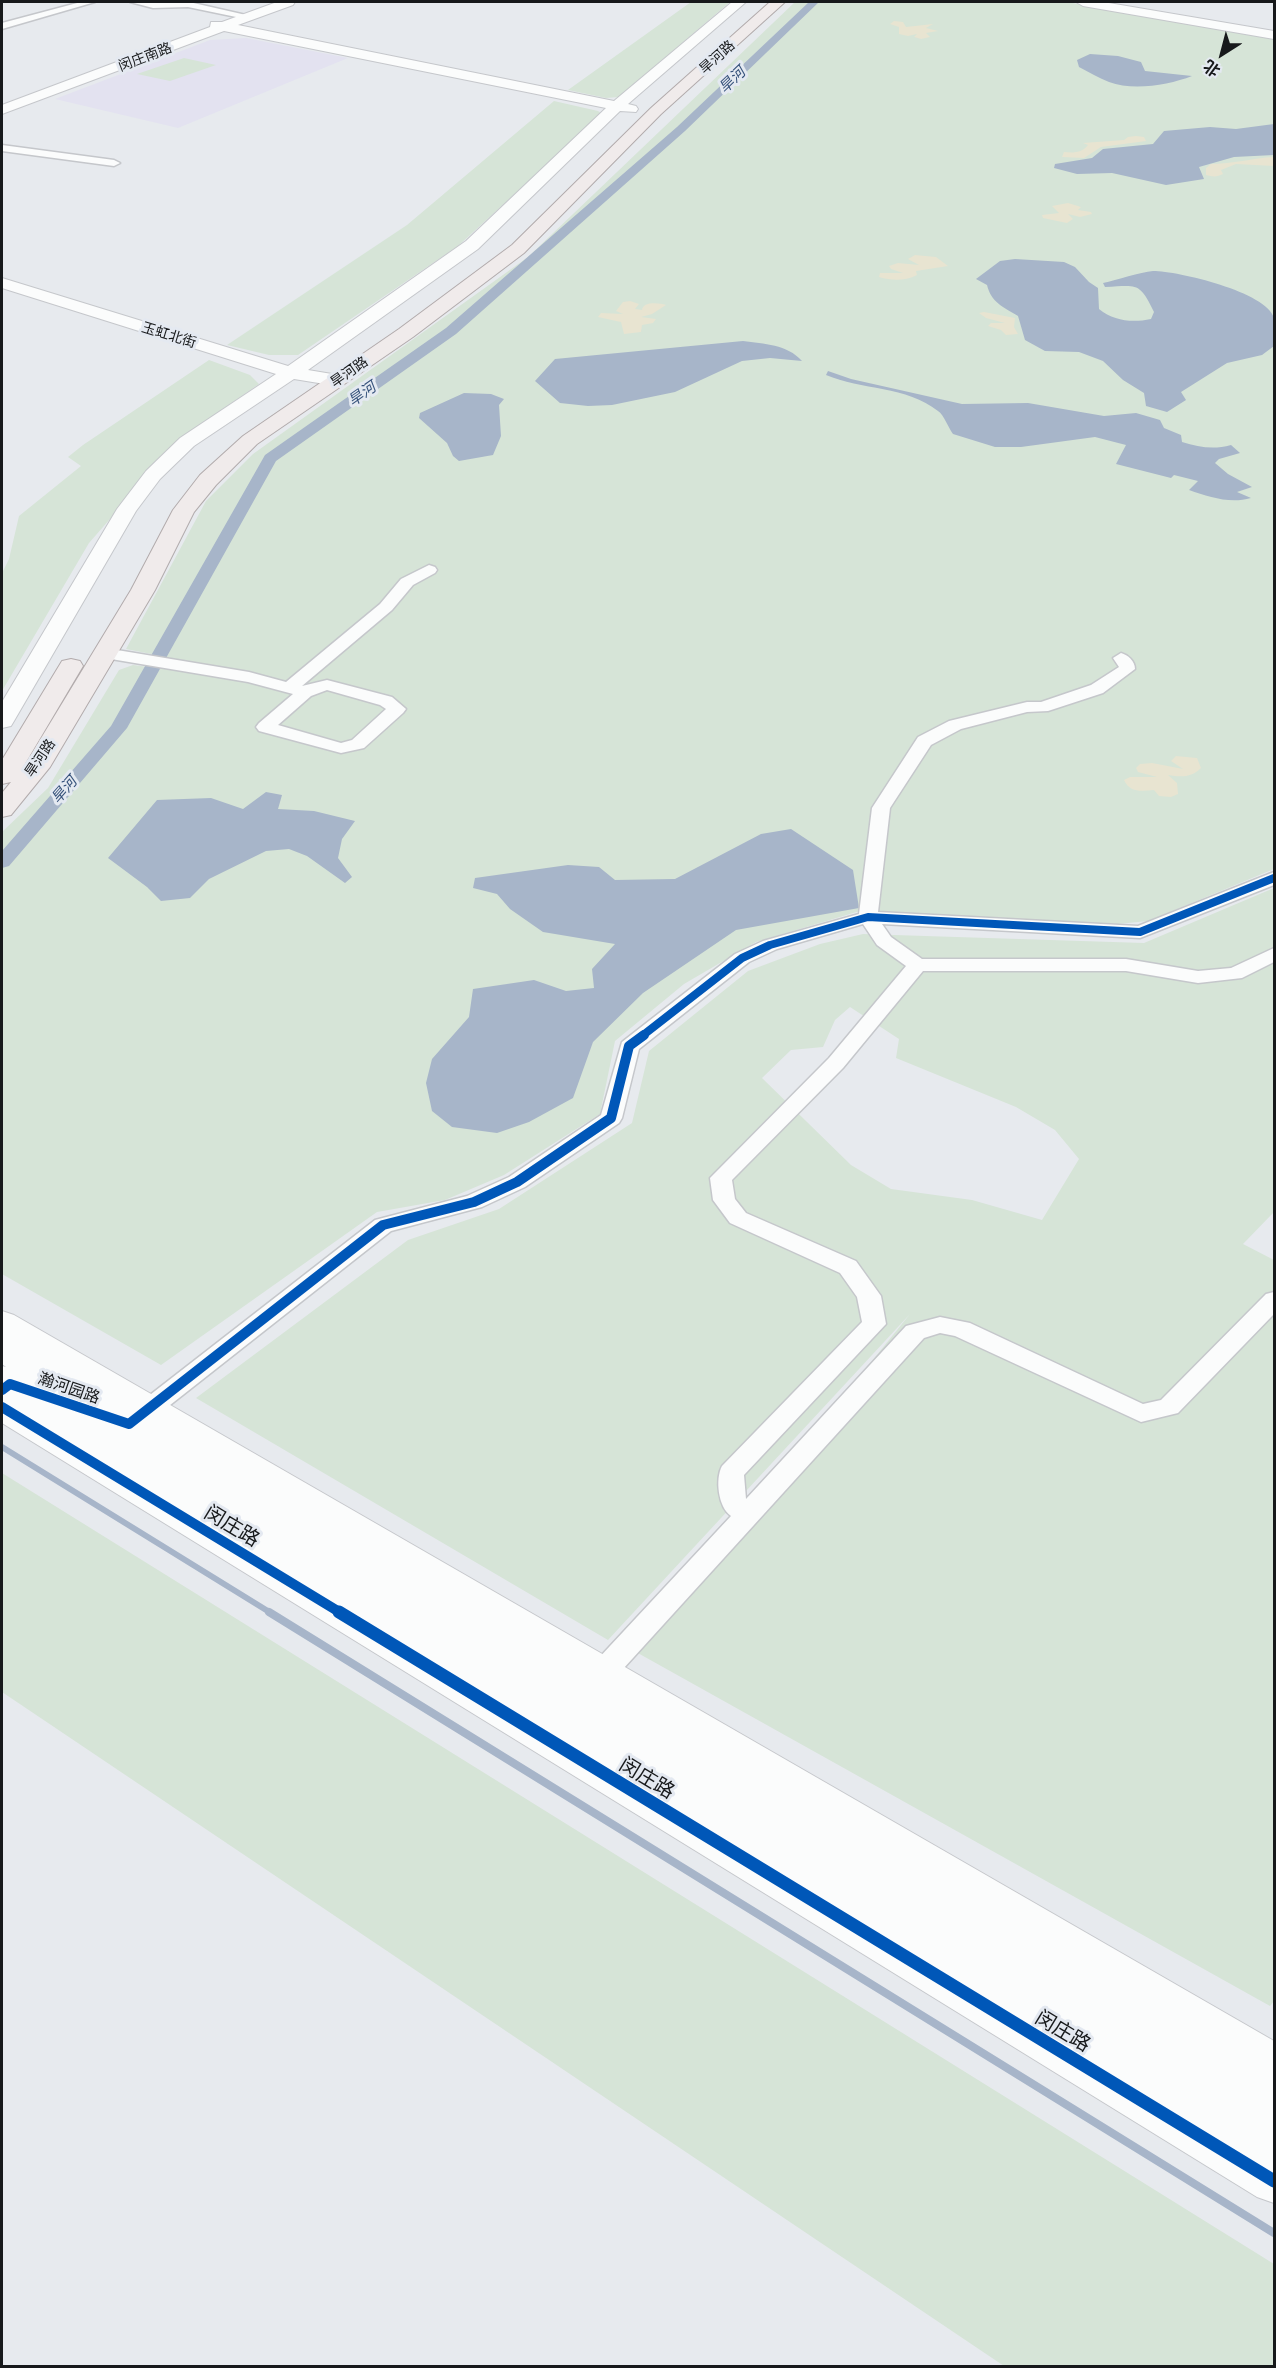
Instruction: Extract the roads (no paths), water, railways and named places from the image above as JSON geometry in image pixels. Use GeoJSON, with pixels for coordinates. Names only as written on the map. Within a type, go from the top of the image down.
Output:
{"type":"FeatureCollection","features":[{"type":"Feature","properties":{"kind":"main road","name":"旱河路"},"geometry":{"type":"LineString","coordinates":[[2,809],[37,767],[113,655],[184,510],[241,438],[337,380],[406,333],[518,249],[621,136],[638,110],[762,2]]}},
{"type":"Feature","properties":{"kind":"main road","name":"旱河路"},"geometry":{"type":"LineString","coordinates":[[139,550],[161,509],[186,477],[241,438],[315,377],[498,248],[621,136],[683,88],[778,2]]}},
{"type":"Feature","properties":{"kind":"main road","name":"旱河路"},"geometry":{"type":"LineString","coordinates":[[2,776],[10,767],[81,649]]}},
{"type":"Feature","properties":{"kind":"street"},"geometry":{"type":"LineString","coordinates":[[2,26],[90,2]]}},
{"type":"Feature","properties":{"kind":"street"},"geometry":{"type":"LineString","coordinates":[[135,2],[153,5],[188,4],[241,15]]}},
{"type":"Feature","properties":{"kind":"street","name":"闵庄南路"},"geometry":{"type":"LineString","coordinates":[[2,110],[276,2]]}},
{"type":"Feature","properties":{"kind":"street","name":"闵庄南路"},"geometry":{"type":"LineString","coordinates":[[2,104],[288,2]]}},
{"type":"Feature","properties":{"kind":"street","name":"旱河路"},"geometry":{"type":"LineString","coordinates":[[2,721],[127,509],[153,475],[187,442],[291,373],[472,245],[616,107],[739,2]]}},
{"type":"Feature","properties":{"kind":"street"},"geometry":{"type":"LineString","coordinates":[[1083,2],[1275,36]]}},
{"type":"Feature","properties":{"kind":"street"},"geometry":{"type":"LineString","coordinates":[[220,26],[638,110]]}},
{"type":"Feature","properties":{"kind":"street"},"geometry":{"type":"LineString","coordinates":[[666,86],[683,88]]}},
{"type":"Feature","properties":{"kind":"street"},"geometry":{"type":"LineString","coordinates":[[2,148],[114,163]]}},
{"type":"Feature","properties":{"kind":"street","name":"玉虹北街"},"geometry":{"type":"LineString","coordinates":[[2,282],[291,373],[337,380]]}},
{"type":"Feature","properties":{"kind":"street"},"geometry":{"type":"LineString","coordinates":[[113,655],[249,676],[297,690],[327,685],[386,701],[398,709],[358,744],[340,748],[265,727],[297,690],[386,607],[407,582],[429,570]]}},
{"type":"Feature","properties":{"kind":"street"},"geometry":{"type":"LineString","coordinates":[[1121,658],[1127,665],[1127,669],[1097,689],[1042,707],[1026,707],[955,725],[924,741],[881,808],[868,917],[884,941],[917,965],[1126,965],[1198,977],[1235,974],[1275,954]]}},
{"type":"Feature","properties":{"kind":"street"},"geometry":{"type":"LineString","coordinates":[[139,1417],[383,1225],[474,1202],[518,1182],[611,1118],[630,1046],[742,958],[770,945],[868,917],[1140,932],[1275,878]]}},
{"type":"Feature","properties":{"kind":"street"},"geometry":{"type":"LineString","coordinates":[[748,1514],[734,1505],[730,1473],[874,1324],[869,1296],[848,1267],[738,1218],[724,1200],[721,1178],[836,1063],[917,965]]}},
{"type":"Feature","properties":{"kind":"street"},"geometry":{"type":"LineString","coordinates":[[593,1683],[915,1332],[940,1325],[961,1329],[1141,1413],[1170,1407],[1275,1300]]}},
{"type":"Feature","properties":{"kind":"street","name":"闵庄路"},"geometry":{"type":"LineString","coordinates":[[2,1323],[139,1417],[593,1683],[1275,2065]]}},
{"type":"Feature","properties":{"kind":"street","name":"闵庄路"},"geometry":{"type":"LineString","coordinates":[[3,1382],[139,1417]]}},
{"type":"Feature","properties":{"kind":"street","name":"闵庄路"},"geometry":{"type":"LineString","coordinates":[[3,1382],[1275,2139]]}},
{"type":"Feature","properties":{"kind":"street","name":"闵庄路"},"geometry":{"type":"LineString","coordinates":[[3,1382],[1275,2181]]}},
{"type":"Feature","properties":{"kind":"street","name":"闵庄路"},"geometry":{"type":"LineString","coordinates":[[593,1683],[1275,2101]]}},
{"type":"Feature","properties":{"kind":"water"},"geometry":{"type":"Polygon","coordinates":[[[1090,54],[1118,56],[1141,62],[1145,71],[1192,76],[1151,86],[1119,85],[1079,67],[1077,60],[1090,54]]]}},
{"type":"Feature","properties":{"kind":"water"},"geometry":{"type":"Polygon","coordinates":[[[1274,124],[1274,155],[1234,157],[1199,167],[1204,179],[1166,185],[1112,173],[1077,174],[1054,168],[1055,164],[1092,158],[1103,149],[1153,144],[1164,131],[1210,127],[1236,129],[1274,124]]]}},
{"type":"Feature","properties":{"kind":"water"},"geometry":{"type":"Polygon","coordinates":[[[1015,259],[1064,262],[1075,267],[1098,288],[1099,309],[1123,320],[1151,319],[1154,312],[1140,290],[1131,286],[1105,287],[1103,283],[1153,271],[1181,275],[1220,285],[1256,300],[1268,309],[1275,321],[1274,346],[1262,355],[1227,363],[1181,392],[1186,400],[1167,412],[1146,406],[1144,393],[1123,380],[1103,361],[1079,352],[1045,351],[1025,340],[1018,316],[998,304],[991,296],[987,285],[976,279],[1000,261],[1015,259]]]}},
{"type":"Feature","properties":{"kind":"water"},"geometry":{"type":"Polygon","coordinates":[[[743,341],[782,348],[802,361],[770,358],[742,361],[675,392],[612,405],[588,406],[560,403],[535,381],[555,359],[743,341]]]}},
{"type":"Feature","properties":{"kind":"water"},"geometry":{"type":"Polygon","coordinates":[[[828,371],[851,379],[962,404],[1028,403],[1104,416],[1136,413],[1160,420],[1164,428],[1181,435],[1182,442],[1206,447],[1231,445],[1240,453],[1219,459],[1215,463],[1228,474],[1252,487],[1237,492],[1251,498],[1227,500],[1212,497],[1189,490],[1198,481],[1174,475],[1171,478],[1116,464],[1126,445],[1095,437],[1021,447],[995,447],[953,434],[940,413],[926,403],[898,393],[840,380],[826,375],[828,371]]]}},
{"type":"Feature","properties":{"kind":"water"},"geometry":{"type":"Polygon","coordinates":[[[464,393],[491,394],[504,399],[499,405],[501,436],[493,455],[459,461],[453,456],[447,443],[419,418],[420,413],[464,393]]]}},
{"type":"Feature","properties":{"kind":"water"},"geometry":{"type":"Polygon","coordinates":[[[266,792],[282,795],[278,809],[314,811],[355,821],[342,839],[338,858],[352,877],[345,883],[307,856],[289,849],[266,851],[209,879],[190,898],[161,901],[147,887],[108,858],[157,800],[211,798],[243,809],[266,792]]]}},
{"type":"Feature","properties":{"kind":"water"},"geometry":{"type":"Polygon","coordinates":[[[791,829],[853,870],[859,908],[736,930],[643,993],[593,1042],[573,1098],[529,1122],[497,1133],[452,1127],[432,1111],[426,1083],[432,1059],[469,1017],[473,989],[534,980],[566,991],[594,988],[592,969],[615,944],[543,932],[510,909],[497,894],[473,888],[475,878],[568,865],[599,867],[615,880],[675,879],[761,834],[791,829]]]}},
{"type":"Feature","properties":{"kind":"waterway","name":"旱河"},"geometry":{"type":"LineString","coordinates":[[2,862],[118,728],[270,458],[451,331],[681,129],[814,2]]}},
{"type":"Feature","properties":{"kind":"waterway"},"geometry":{"type":"LineString","coordinates":[[2,1447],[271,1613]]}},
{"type":"Feature","properties":{"kind":"waterway"},"geometry":{"type":"LineString","coordinates":[[269,1612],[1274,2233]]}}]}
